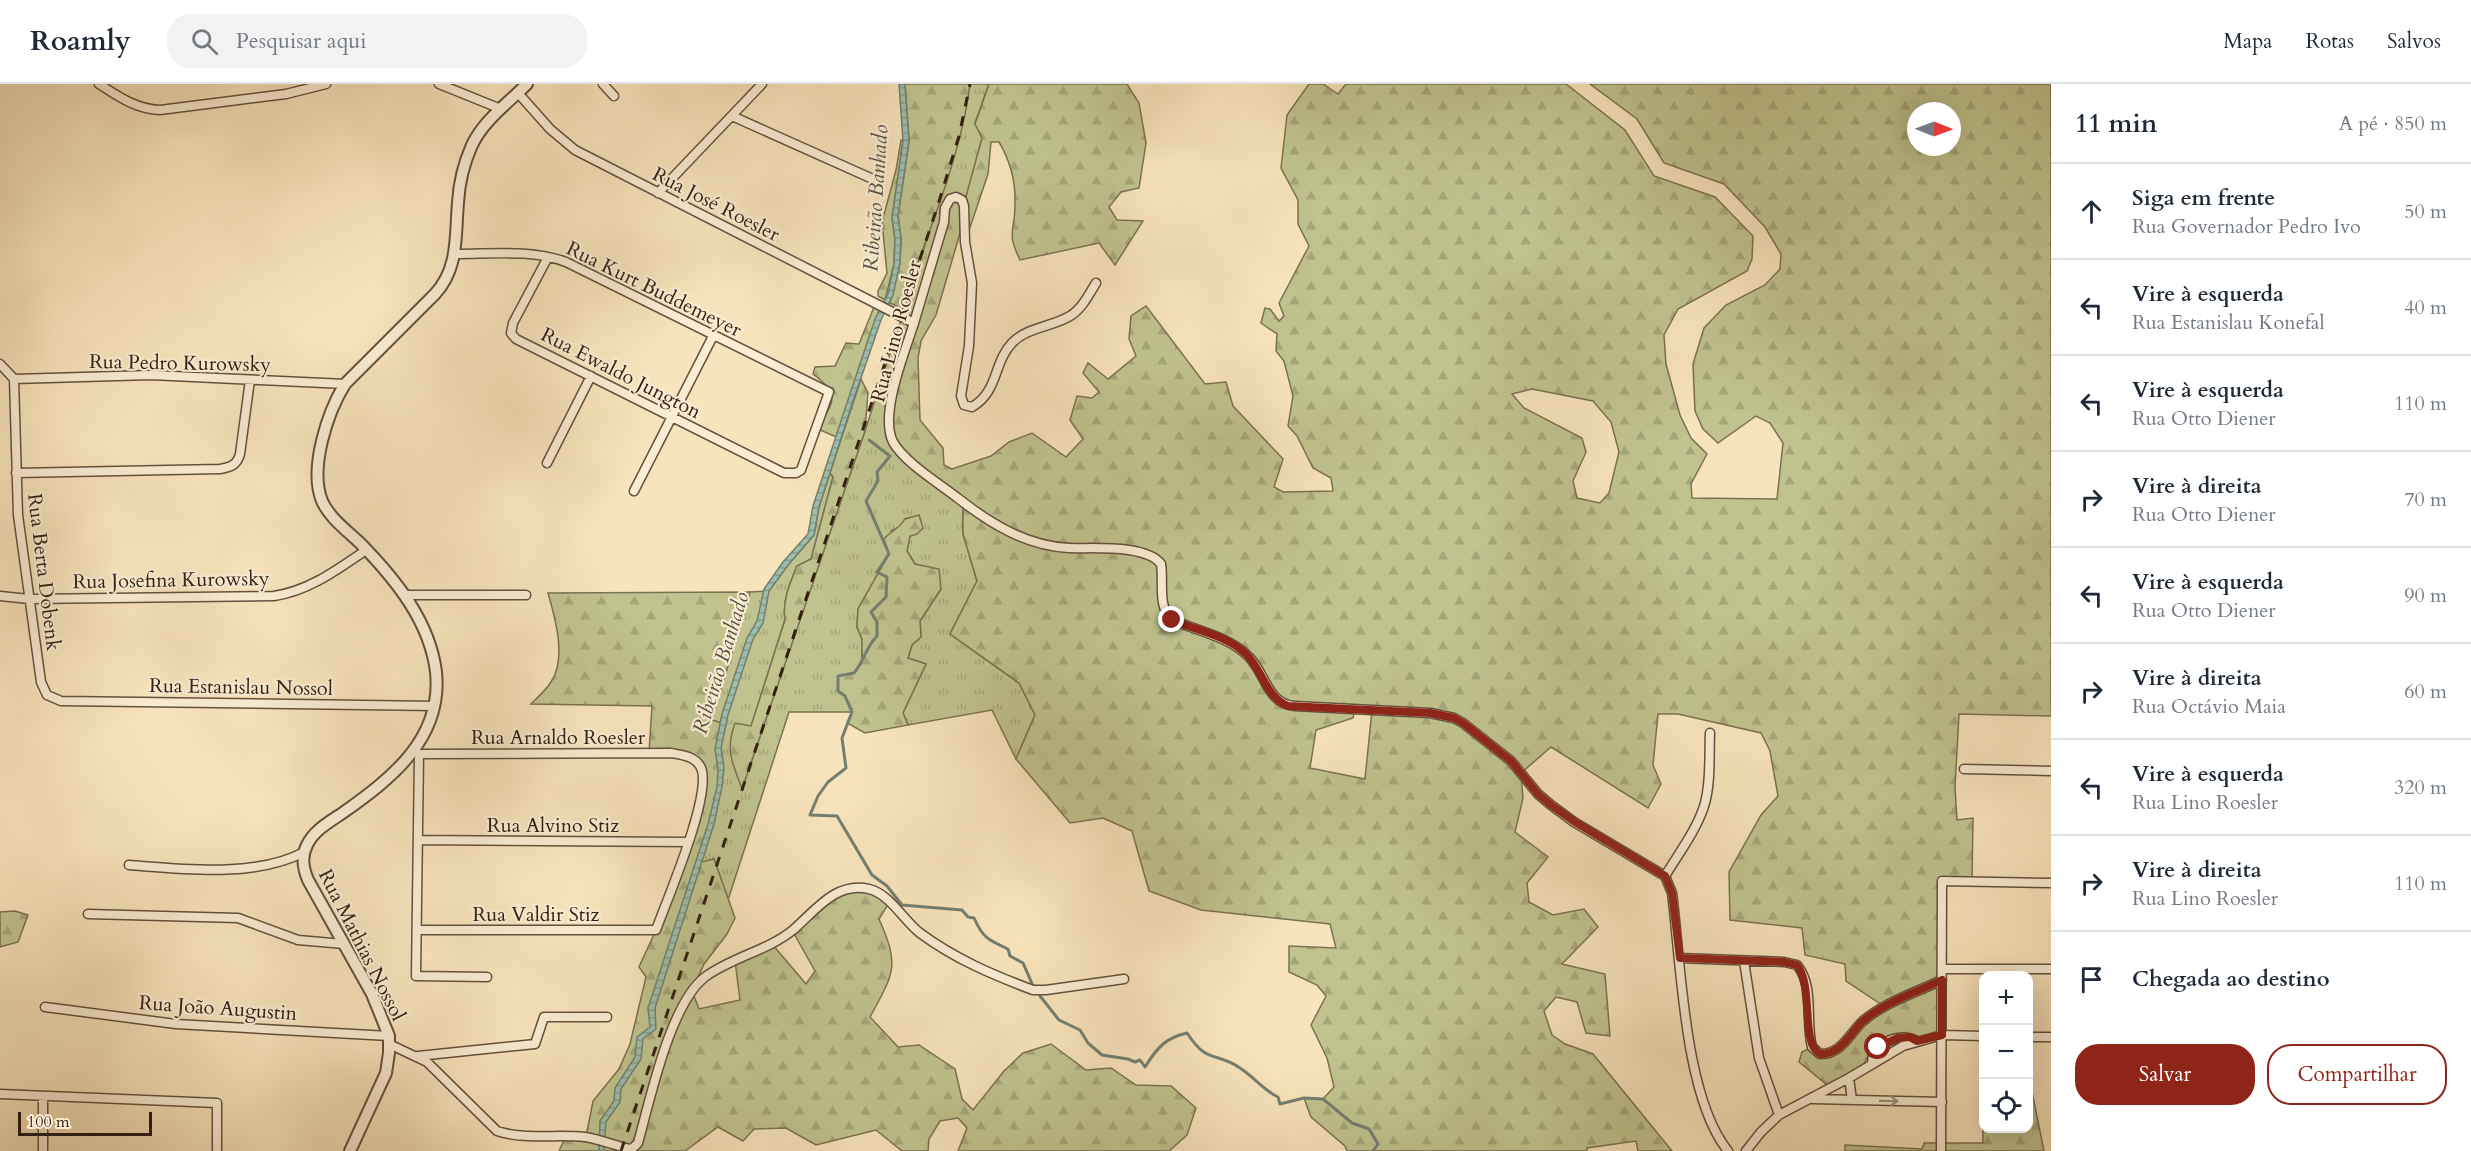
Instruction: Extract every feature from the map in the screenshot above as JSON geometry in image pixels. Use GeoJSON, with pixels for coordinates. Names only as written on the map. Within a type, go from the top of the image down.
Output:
{"type":"FeatureCollection","features":[{"type":"Feature","properties":{"kind":"street"},"geometry":{"type":"LineString","coordinates":[[99,84],[132,104],[142,108],[160,110],[286,94],[326,84]]}},
{"type":"Feature","properties":{"kind":"street"},"geometry":{"type":"LineString","coordinates":[[439,84],[501,109]]}},
{"type":"Feature","properties":{"kind":"street","name":"Rua Mathias Nossol"},"geometry":{"type":"LineString","coordinates":[[350,1151],[384,1079],[388,1065],[389,1040],[375,1001],[308,880],[303,867],[304,852],[316,834],[382,785],[416,752],[435,706],[436,673],[429,639],[416,613],[366,550],[327,510],[319,493],[318,483],[326,430],[335,402],[345,384],[442,287],[455,254],[459,196],[467,159],[482,129],[527,84]]}},
{"type":"Feature","properties":{"kind":"street"},"geometry":{"type":"LineString","coordinates":[[603,84],[614,96]]}},
{"type":"Feature","properties":{"kind":"street"},"geometry":{"type":"LineString","coordinates":[[658,193],[762,84]]}},
{"type":"Feature","properties":{"kind":"street","name":"Rua José Roesler"},"geometry":{"type":"LineString","coordinates":[[518,93],[550,129],[567,144],[658,193],[914,323]]}},
{"type":"Feature","properties":{"kind":"street"},"geometry":{"type":"LineString","coordinates":[[732,116],[875,180]]}},
{"type":"Feature","properties":{"kind":"street","name":"Rua Lino Roesler"},"geometry":{"type":"LineString","coordinates":[[1096,283],[1072,315],[1052,325],[1024,334],[1012,343],[1000,365],[991,390],[980,403],[972,408],[964,405],[961,396],[969,346],[972,284],[965,242],[964,206],[962,200],[956,196],[950,199],[945,208],[944,222],[892,397],[891,434],[900,452],[963,502],[1007,531],[1030,541],[1059,548],[1124,550],[1153,555],[1161,564],[1163,607],[1166,614],[1172,620],[1225,640],[1243,651],[1259,670],[1275,699],[1281,703],[1288,706],[1430,713],[1454,718],[1511,761],[1538,794],[1551,805],[1665,876]]}},
{"type":"Feature","properties":{"kind":"street","name":"Rua Kurt Buddemeyer"},"geometry":{"type":"LineString","coordinates":[[455,254],[516,254],[548,257],[566,262],[830,392],[801,470],[796,473]]}},
{"type":"Feature","properties":{"kind":"street","name":"Rua Ewaldo Jungton"},"geometry":{"type":"LineString","coordinates":[[548,257],[513,323],[511,333],[516,339],[784,473],[796,473]]}},
{"type":"Feature","properties":{"kind":"street"},"geometry":{"type":"LineString","coordinates":[[633,491],[713,336]]}},
{"type":"Feature","properties":{"kind":"street"},"geometry":{"type":"LineString","coordinates":[[0,364],[14,379]]}},
{"type":"Feature","properties":{"kind":"street","name":"Rua Pedro Kurowsky"},"geometry":{"type":"LineString","coordinates":[[14,379],[151,375],[345,384]]}},
{"type":"Feature","properties":{"kind":"street"},"geometry":{"type":"LineString","coordinates":[[547,463],[591,376]]}},
{"type":"Feature","properties":{"kind":"street","name":"Rua Berta Dobenk"},"geometry":{"type":"LineString","coordinates":[[14,379],[20,530],[41,682],[47,695]]}},
{"type":"Feature","properties":{"kind":"street"},"geometry":{"type":"LineString","coordinates":[[16,474],[220,470],[231,467],[238,462],[240,454],[250,380]]}},
{"type":"Feature","properties":{"kind":"street","name":"Rua Josefina Kurowsky"},"geometry":{"type":"LineString","coordinates":[[0,596],[29,599],[285,595],[319,580],[366,550]]}},
{"type":"Feature","properties":{"kind":"street"},"geometry":{"type":"LineString","coordinates":[[404,595],[526,596]]}},
{"type":"Feature","properties":{"kind":"street","name":"Rua Estanislau Nossol"},"geometry":{"type":"LineString","coordinates":[[47,695],[61,701],[435,706]]}},
{"type":"Feature","properties":{"kind":"street"},"geometry":{"type":"LineString","coordinates":[[1710,733],[1709,781],[1705,803],[1665,876],[1672,893],[1688,1029],[1700,1087],[1714,1130],[1728,1151]]}},
{"type":"Feature","properties":{"kind":"street"},"geometry":{"type":"LineString","coordinates":[[416,752],[418,840],[416,976],[487,977]]}},
{"type":"Feature","properties":{"kind":"street","name":"Rua Arnaldo Roesler"},"geometry":{"type":"LineString","coordinates":[[416,752],[671,753],[686,755],[696,761],[703,773],[704,782],[688,842]]}},
{"type":"Feature","properties":{"kind":"street"},"geometry":{"type":"LineString","coordinates":[[1964,769],[2051,771]]}},
{"type":"Feature","properties":{"kind":"street","name":"Rua Alvino Stiz"},"geometry":{"type":"LineString","coordinates":[[418,840],[688,842]]}},
{"type":"Feature","properties":{"kind":"street","name":"Rua Valdir Stiz"},"geometry":{"type":"LineString","coordinates":[[417,930],[656,930],[688,842]]}},
{"type":"Feature","properties":{"kind":"street"},"geometry":{"type":"LineString","coordinates":[[129,865],[200,869],[232,868],[269,864],[293,858],[304,852]]}},
{"type":"Feature","properties":{"kind":"street"},"geometry":{"type":"LineString","coordinates":[[1941,1151],[1942,881],[2051,883]]}},
{"type":"Feature","properties":{"kind":"street"},"geometry":{"type":"LineString","coordinates":[[418,1056],[436,1070],[497,1131],[512,1134],[595,1138],[628,1149],[633,1148],[638,1143],[675,1025],[686,1001],[698,984],[720,968],[783,937],[828,897],[842,890],[855,888],[875,891],[919,932],[957,958],[1033,990],[1124,979]]}},
{"type":"Feature","properties":{"kind":"street"},"geometry":{"type":"LineString","coordinates":[[88,914],[238,918],[298,940],[344,944]]}},
{"type":"Feature","properties":{"kind":"street"},"geometry":{"type":"LineString","coordinates":[[1680,958],[1784,962],[1797,965],[1806,986],[1811,1041],[1815,1050],[1820,1054],[1836,1050],[1857,1026],[1873,1013],[1942,980]]}},
{"type":"Feature","properties":{"kind":"street"},"geometry":{"type":"LineString","coordinates":[[1744,961],[1759,1058],[1779,1115]]}},
{"type":"Feature","properties":{"kind":"street"},"geometry":{"type":"LineString","coordinates":[[1942,969],[2051,969]]}},
{"type":"Feature","properties":{"kind":"street","name":"Rua João Augustin"},"geometry":{"type":"LineString","coordinates":[[45,1007],[184,1024],[389,1040],[418,1056]]}},
{"type":"Feature","properties":{"kind":"street"},"geometry":{"type":"LineString","coordinates":[[418,1056],[535,1044],[544,1017],[608,1017]]}},
{"type":"Feature","properties":{"kind":"street"},"geometry":{"type":"LineString","coordinates":[[1746,1151],[1779,1115],[1917,1041],[1942,1035],[1979,1036]]}},
{"type":"Feature","properties":{"kind":"street"},"geometry":{"type":"LineString","coordinates":[[2033,1037],[2051,1037]]}},
{"type":"Feature","properties":{"kind":"street"},"geometry":{"type":"LineString","coordinates":[[1849,1078],[1852,1100]]}},
{"type":"Feature","properties":{"kind":"street"},"geometry":{"type":"LineString","coordinates":[[0,1094],[218,1103],[217,1151]]}},
{"type":"Feature","properties":{"kind":"street"},"geometry":{"type":"LineString","coordinates":[[43,1151],[44,1096]]}},
{"type":"Feature","properties":{"kind":"street"},"geometry":{"type":"LineString","coordinates":[[1810,1099],[1942,1102]]}},
{"type":"Feature","properties":{"kind":"green space"},"geometry":{"type":"Polygon","coordinates":[[[905,84],[970,84],[951,169],[901,308],[890,303],[900,263],[901,238],[898,216],[909,141],[905,84]]]}},
{"type":"Feature","properties":{"kind":"green space"},"geometry":{"type":"Polygon","coordinates":[[[970,84],[989,84],[975,123],[982,138],[964,206],[896,380],[963,502],[963,534],[977,581],[950,634],[1019,683],[1035,715],[1016,759],[992,710],[908,725],[903,713],[926,664],[908,658],[912,645],[921,637],[920,621],[941,589],[915,564],[907,551],[910,535],[919,516],[905,519],[901,526],[891,531],[889,554],[858,609],[857,627],[862,639],[862,663],[854,673],[845,696],[852,712],[789,712],[728,900],[714,859],[697,864],[724,724],[708,719],[706,707],[720,692],[750,592],[769,591],[814,535],[819,507],[830,473],[833,477],[811,559],[797,566],[787,592],[785,619],[751,727],[742,788],[865,431],[959,136],[970,84]]]}},
{"type":"Feature","properties":{"kind":"green space"},"geometry":{"type":"Polygon","coordinates":[[[989,84],[1127,84],[1139,103],[1146,143],[1139,188],[1121,192],[1109,207],[1117,220],[1143,221],[1115,265],[1099,243],[1020,260],[1012,237],[1015,214],[1014,180],[1007,157],[999,142],[991,142],[988,174],[965,242],[963,223],[936,315],[921,341],[918,358],[920,420],[943,448],[944,465],[952,469],[991,456],[1009,442],[1032,433],[1066,457],[1083,439],[1070,420],[1077,396],[1092,398],[1099,392],[1083,373],[1088,363],[1108,379],[1136,356],[1129,339],[1131,316],[1146,306],[1205,384],[1226,382],[1233,406],[1283,459],[1274,487],[1283,492],[1333,491],[1331,478],[1313,468],[1297,436],[1288,426],[1293,396],[1284,361],[1276,351],[1277,334],[1261,323],[1265,308],[1270,309],[1279,321],[1284,316],[1279,303],[1309,246],[1298,224],[1298,200],[1281,168],[1287,115],[1309,84],[1323,84],[1338,94],[1346,84],[1566,84],[1625,130],[1654,176],[1715,197],[1753,236],[1752,259],[1747,271],[1678,309],[1664,335],[1666,364],[1680,415],[1691,438],[1707,454],[1691,484],[1692,498],[1777,499],[1783,443],[1770,423],[1756,416],[1718,443],[1703,429],[1695,411],[1693,364],[1704,328],[1726,305],[1765,285],[1780,269],[1781,254],[1765,227],[1724,184],[1664,163],[1637,119],[1590,84],[2051,84],[2051,716],[1959,714],[1955,787],[1957,820],[1973,818],[1972,881],[1943,881],[1942,1035],[1924,1039],[1905,1035],[1875,1045],[1866,1059],[1863,1070],[1831,1088],[1799,1062],[1802,1052],[1812,1047],[1826,1054],[1885,1007],[1846,981],[1845,964],[1805,955],[1802,928],[1730,920],[1729,872],[1761,815],[1778,796],[1770,751],[1761,733],[1678,714],[1658,714],[1653,765],[1661,784],[1648,808],[1551,747],[1521,773],[1523,798],[1515,832],[1548,857],[1527,883],[1529,902],[1553,915],[1584,909],[1598,927],[1562,964],[1605,974],[1610,1036],[1586,1033],[1577,1002],[1556,997],[1544,1011],[1552,1035],[1565,1044],[1593,1054],[1672,1151],[1638,1151],[1636,1141],[1587,1148],[1587,1151],[1347,1151],[1345,1146],[1311,1117],[1304,1098],[1323,1099],[1334,1087],[1327,1058],[1311,1025],[1326,996],[1317,985],[1289,972],[1289,946],[1336,948],[1330,924],[1201,910],[1149,891],[1132,831],[1103,818],[1070,823],[1016,759],[1035,715],[1019,683],[950,634],[977,581],[963,534],[963,502],[893,442],[890,409],[950,199],[964,204],[982,138],[975,124],[989,84]],[[1532,389],[1512,394],[1524,408],[1582,438],[1586,452],[1573,481],[1577,498],[1600,503],[1609,493],[1619,452],[1611,422],[1593,401],[1532,389]],[[1355,708],[1353,718],[1316,730],[1310,768],[1365,779],[1372,710],[1355,708]]]}},
{"type":"Feature","properties":{"kind":"green space"},"geometry":{"type":"Polygon","coordinates":[[[901,140],[903,141],[892,218],[895,239],[894,264],[885,300],[878,296],[878,291],[887,273],[882,222],[896,170],[901,140]]]}},
{"type":"Feature","properties":{"kind":"green space"},"geometry":{"type":"Polygon","coordinates":[[[874,307],[880,308],[836,437],[818,429],[832,399],[828,388],[813,374],[815,367],[835,366],[846,343],[859,344],[874,307]]]}},
{"type":"Feature","properties":{"kind":"green space"},"geometry":{"type":"Polygon","coordinates":[[[861,379],[868,393],[865,431],[742,789],[731,756],[732,733],[735,723],[751,726],[785,620],[789,586],[797,566],[811,559],[833,477],[830,473],[861,379]]]}},
{"type":"Feature","properties":{"kind":"green space"},"geometry":{"type":"Polygon","coordinates":[[[919,515],[923,528],[917,534],[910,536],[907,551],[915,564],[939,569],[941,589],[920,621],[921,637],[912,645],[908,658],[926,664],[903,713],[908,725],[865,733],[847,723],[852,712],[845,696],[838,691],[838,676],[854,673],[862,663],[862,639],[857,627],[858,609],[889,554],[884,539],[905,519],[919,515]]]}},
{"type":"Feature","properties":{"kind":"green space"},"geometry":{"type":"Polygon","coordinates":[[[750,592],[720,692],[706,707],[708,719],[725,724],[719,748],[720,787],[698,863],[714,859],[735,918],[727,934],[704,964],[692,991],[699,1009],[740,1000],[735,961],[772,944],[806,984],[815,971],[792,930],[828,897],[864,888],[889,903],[879,919],[890,948],[891,969],[889,979],[870,1017],[898,1047],[919,1045],[955,1069],[962,1099],[973,1110],[1004,1071],[1023,1053],[1051,1044],[1086,1070],[1111,1068],[1136,1085],[1171,1086],[1196,1108],[1187,1135],[1169,1151],[958,1151],[967,1128],[958,1118],[940,1121],[929,1139],[928,1151],[902,1151],[876,1130],[816,1145],[786,1128],[754,1129],[743,1141],[718,1127],[685,1151],[559,1151],[566,1136],[586,1137],[593,1101],[619,1069],[630,1044],[646,977],[639,967],[656,930],[703,792],[696,761],[649,753],[652,706],[531,704],[551,682],[558,662],[558,638],[548,593],[750,592]]]}},
{"type":"Feature","properties":{"kind":"green space"},"geometry":{"type":"Polygon","coordinates":[[[15,911],[28,915],[18,942],[0,947],[0,912],[15,911]]]}},
{"type":"Feature","properties":{"kind":"green space"},"geometry":{"type":"Polygon","coordinates":[[[2033,1097],[2044,1151],[1845,1151],[1845,1145],[1922,1149],[1924,1143],[1983,1143],[1983,1133],[2033,1133],[2033,1097]]]}},
{"type":"Feature","properties":{"kind":"shaded area"},"geometry":{"type":"Polygon","coordinates":[[[899,84],[905,84],[909,141],[898,216],[901,238],[900,263],[893,295],[881,320],[852,404],[819,507],[814,535],[769,591],[763,623],[753,639],[728,715],[721,748],[724,767],[722,787],[714,824],[655,1008],[656,1029],[643,1039],[641,1059],[621,1089],[620,1102],[606,1122],[604,1151],[599,1151],[600,1121],[614,1101],[615,1088],[635,1057],[637,1037],[650,1027],[648,1008],[708,824],[717,787],[718,769],[715,749],[722,714],[747,638],[757,621],[764,589],[783,562],[808,534],[813,506],[875,319],[888,294],[894,264],[895,239],[892,218],[903,141],[899,84]]]}},
{"type":"Feature","properties":{"kind":"waterway"},"geometry":{"type":"LineString","coordinates":[[869,440],[890,456],[877,472],[878,481],[866,501],[889,554],[877,572],[887,577],[886,597],[871,612],[877,622],[877,636],[854,673],[838,676],[838,691],[845,696],[852,712],[842,738],[846,768],[828,782],[818,796],[810,815],[837,816],[872,875],[887,886],[902,905],[962,910],[968,917],[974,918],[987,938],[1008,949],[1010,956],[1023,963],[1034,988]]}},
{"type":"Feature","properties":{"kind":"waterway"},"geometry":{"type":"LineString","coordinates":[[1040,996],[1059,1020],[1080,1030],[1088,1043],[1102,1055],[1135,1062],[1140,1060],[1145,1067],[1162,1045],[1187,1033],[1206,1054],[1240,1068],[1278,1097],[1280,1104],[1304,1098],[1323,1099],[1352,1123],[1369,1129],[1378,1144],[1373,1151]]}},
{"type":"Feature","properties":{"kind":"railway"},"geometry":{"type":"LineString","coordinates":[[621,1151],[937,208],[959,136],[970,84]]}},
{"type":"Feature","properties":{"kind":"route"},"geometry":{"type":"LineString","coordinates":[[1172,620],[1235,645],[1252,659],[1275,699],[1288,706],[1355,708],[1403,714],[1430,713],[1454,718],[1463,723],[1511,761],[1538,794],[1551,805],[1669,880],[1680,958],[1784,962],[1797,965],[1806,986],[1812,1047],[1820,1054],[1836,1050],[1857,1026],[1873,1013],[1942,980],[1942,1035],[1917,1041],[1910,1037],[1898,1038],[1878,1047]]}},
{"type":"Feature","properties":{"kind":"water label","name":"Ribeirão Banhado"},"geometry":{"type":"Point","coordinates":[876,198]}},
{"type":"Feature","properties":{"kind":"water label","name":"Ribeirão Banhado"},"geometry":{"type":"Point","coordinates":[721,663]}}]}
